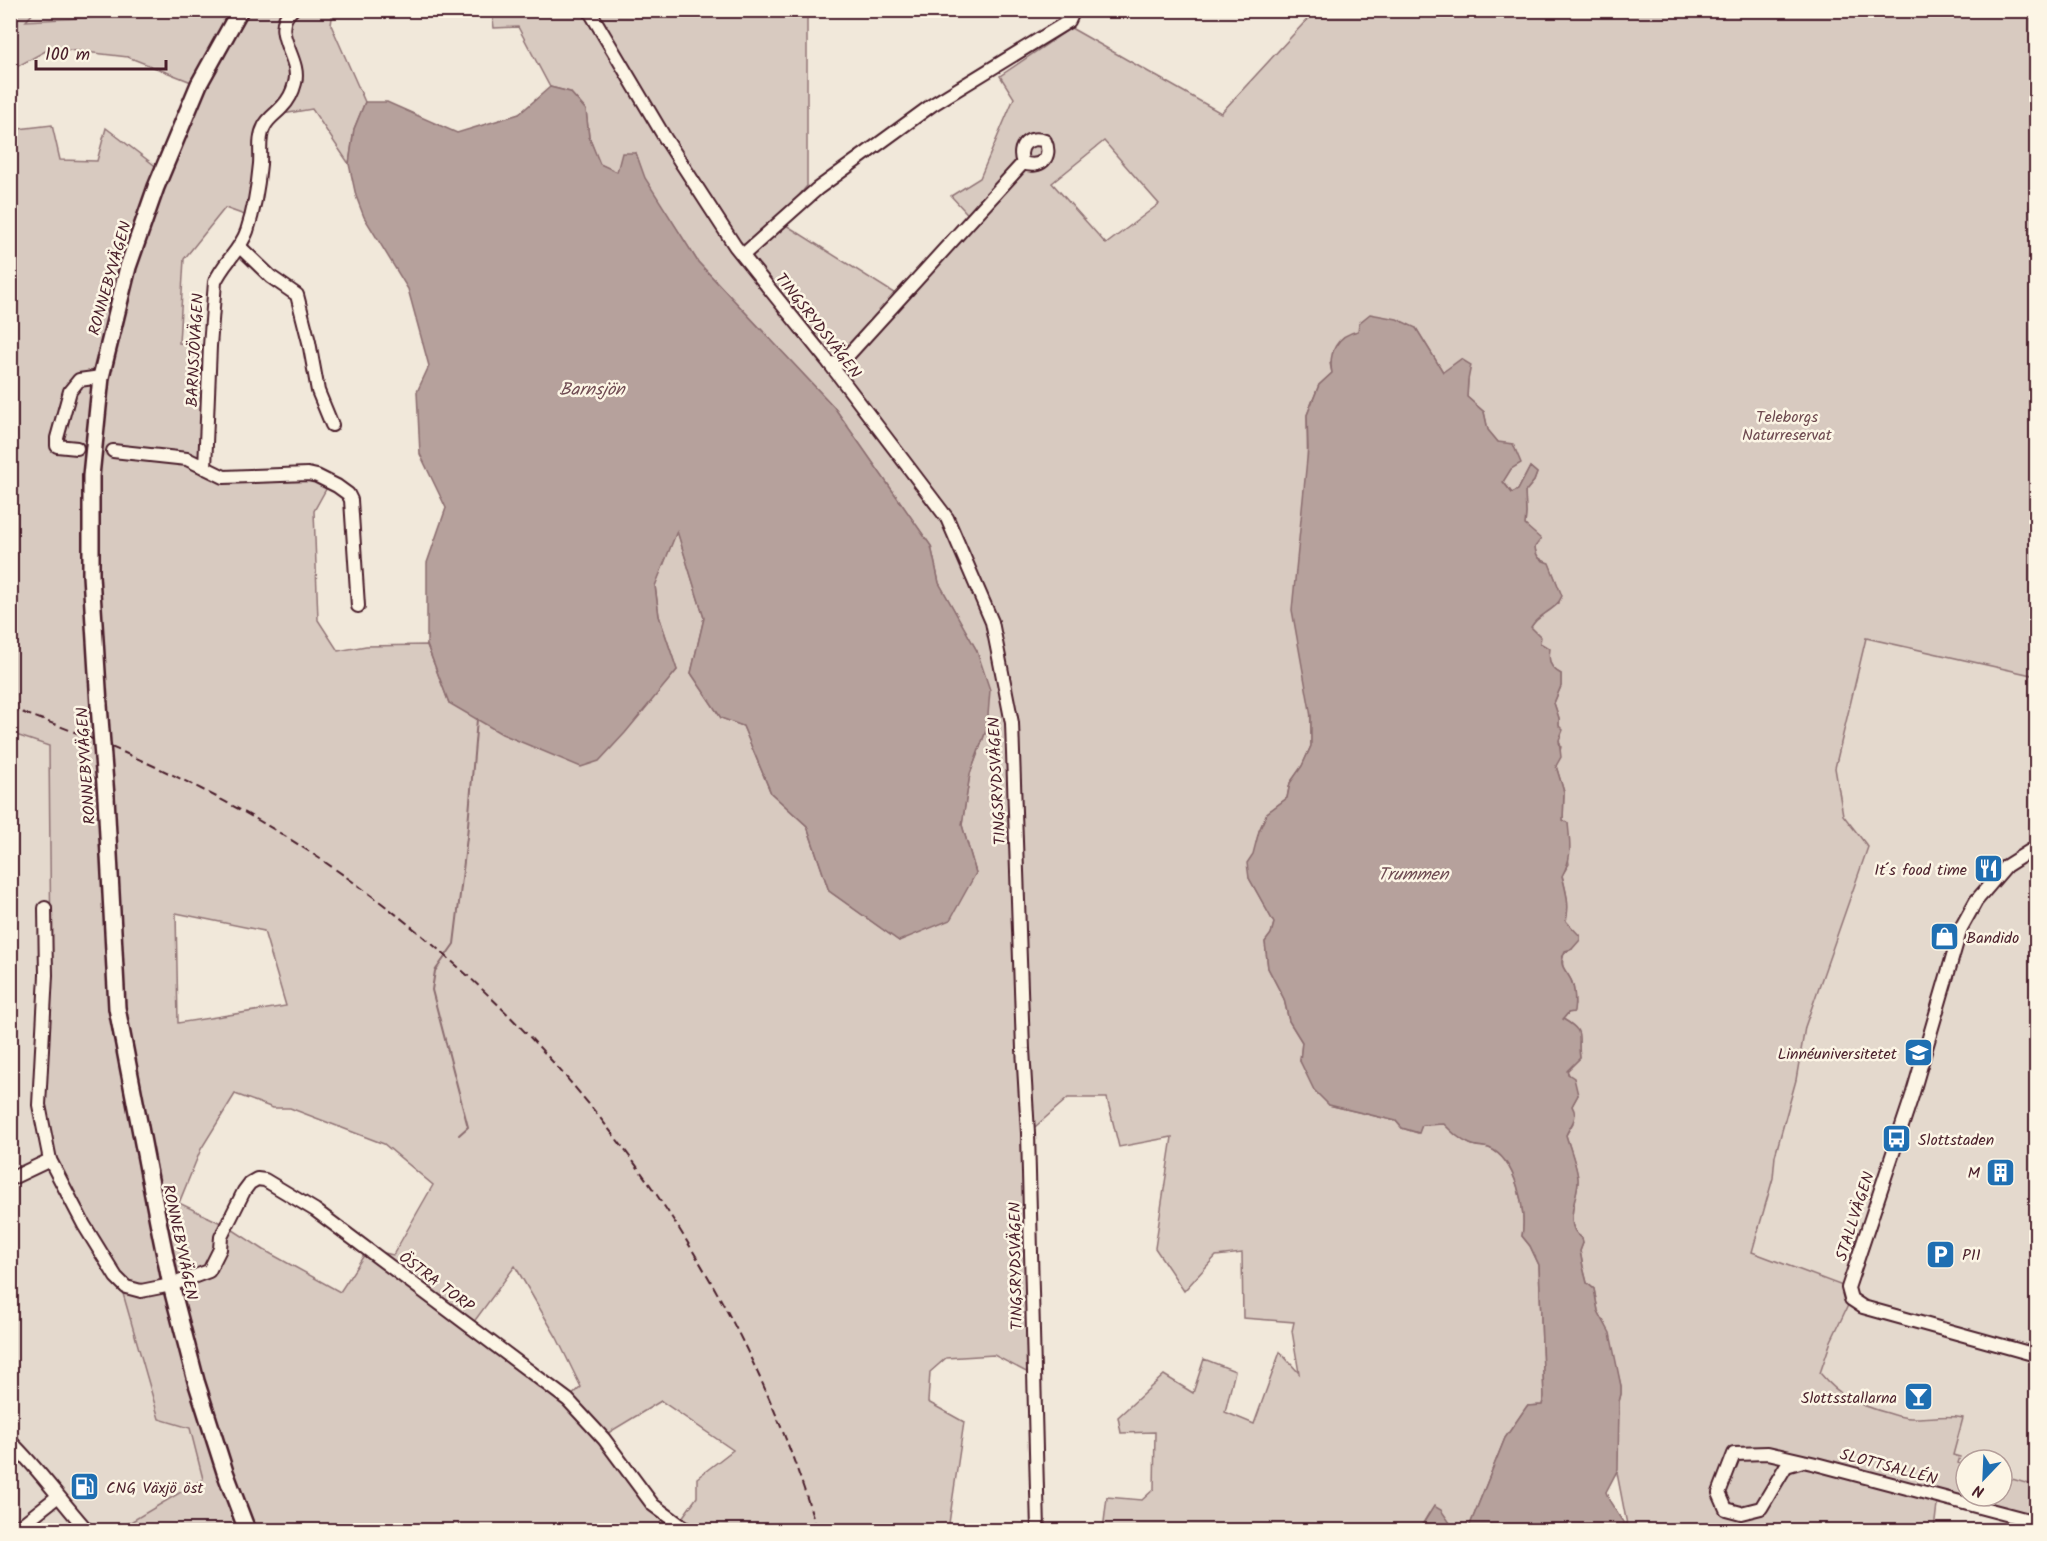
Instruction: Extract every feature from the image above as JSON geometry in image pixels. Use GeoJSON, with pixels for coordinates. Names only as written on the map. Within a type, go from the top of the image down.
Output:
{"type":"FeatureCollection","features":[{"type":"Feature","properties":{"kind":"main road","name":"RONNEBYVÄGEN"},"geometry":{"type":"LineString","coordinates":[[240,10],[199,84],[156,187],[128,267],[101,377],[91,487],[91,575],[117,1008],[171,1285],[196,1381],[225,1472],[247,1530]]}},
{"type":"Feature","properties":{"kind":"street","name":"BARNSJÖVÄGEN"},"geometry":{"type":"LineString","coordinates":[[205,468],[213,292],[219,273],[240,247],[246,232],[256,189],[264,127],[271,116],[284,106],[295,84],[297,74],[283,32],[283,23],[292,10]]}},
{"type":"Feature","properties":{"kind":"street","name":"TINGSRYDSVÄGEN"},"geometry":{"type":"LineString","coordinates":[[589,10],[665,138],[743,255],[830,364],[947,518],[992,622],[1012,723],[1022,1027],[1028,1133],[1038,1530]]}},
{"type":"Feature","properties":{"kind":"street"},"geometry":{"type":"LineString","coordinates":[[743,255],[817,189],[932,105],[1069,21],[1074,10]]}},
{"type":"Feature","properties":{"kind":"street"},"geometry":{"type":"LineString","coordinates":[[830,364],[842,362],[1023,163]]}},
{"type":"Feature","properties":{"kind":"street"},"geometry":{"type":"LineString","coordinates":[[240,247],[271,277],[297,295],[318,391],[332,424]]}},
{"type":"Feature","properties":{"kind":"street"},"geometry":{"type":"LineString","coordinates":[[77,448],[57,446],[57,438],[70,391],[79,380],[101,377]]}},
{"type":"Feature","properties":{"kind":"street"},"geometry":{"type":"LineString","coordinates":[[113,451],[187,459],[224,477],[308,474],[330,482],[348,494],[352,513],[358,606]]}},
{"type":"Feature","properties":{"kind":"street","name":"STALLVÄGEN"},"geometry":{"type":"LineString","coordinates":[[2037,847],[2006,866],[1976,901],[1961,928],[1912,1096],[1848,1288],[1851,1299],[1863,1307],[2037,1354]]}},
{"type":"Feature","properties":{"kind":"street","name":"ÖSTRA TORP"},"geometry":{"type":"LineString","coordinates":[[45,908],[46,975],[39,1105],[50,1160],[84,1225],[116,1277],[126,1287],[141,1291],[171,1285],[209,1271],[220,1249],[221,1237],[244,1191],[250,1183],[257,1179],[265,1180],[315,1210],[568,1400],[604,1439],[653,1505],[687,1530]]}},
{"type":"Feature","properties":{"kind":"street"},"geometry":{"type":"LineString","coordinates":[[10,1179],[50,1160]]}},
{"type":"Feature","properties":{"kind":"street"},"geometry":{"type":"LineString","coordinates":[[10,1442],[25,1455],[57,1497],[87,1530]]}},
{"type":"Feature","properties":{"kind":"street","name":"SLOTTSALLÉN"},"geometry":{"type":"LineString","coordinates":[[1803,1461],[1786,1466],[1761,1508],[1741,1513],[1726,1509],[1719,1492],[1734,1454],[1768,1453],[1803,1461],[2037,1522]]}},
{"type":"Feature","properties":{"kind":"street"},"geometry":{"type":"LineString","coordinates":[[15,1530],[57,1497]]}},
{"type":"Feature","properties":{"kind":"shaded area","name":"Linnéuniversitetet"},"geometry":{"type":"Polygon","coordinates":[[[1866,638],[2036,676],[2036,1487],[2014,1480],[2014,1448],[1955,1448],[1962,1418],[1949,1415],[1907,1418],[1864,1406],[1832,1387],[1820,1373],[1831,1341],[1752,1253],[1773,1178],[1775,1156],[1796,1080],[1805,1027],[1868,847],[1843,816],[1835,768],[1866,638]]]}},
{"type":"Feature","properties":{"kind":"shaded area"},"geometry":{"type":"Polygon","coordinates":[[[10,733],[49,745],[51,956],[122,1290],[159,1418],[190,1428],[203,1479],[117,1530],[11,1530],[10,733]]]}},
{"type":"Feature","properties":{"kind":"green space","name":"Teleborgs Naturreservat"},"geometry":{"type":"Polygon","coordinates":[[[11,11],[35,11],[26,21],[217,11],[333,11],[331,25],[365,102],[354,129],[349,164],[312,109],[271,116],[264,127],[250,217],[225,208],[184,259],[179,343],[210,346],[205,468],[214,474],[308,474],[330,482],[314,511],[318,620],[338,651],[366,646],[427,645],[449,703],[665,684],[677,670],[659,616],[655,585],[677,530],[704,618],[691,673],[721,718],[743,726],[771,793],[807,826],[829,891],[899,941],[976,873],[962,825],[970,774],[987,728],[977,651],[939,583],[931,546],[834,407],[698,262],[644,178],[636,153],[617,172],[599,164],[589,137],[586,110],[570,92],[550,87],[518,27],[494,28],[492,11],[868,11],[866,15],[807,14],[807,186],[778,220],[900,297],[975,222],[951,196],[980,178],[1014,98],[1000,76],[1071,28],[1221,113],[1315,11],[2036,11],[2036,676],[1866,638],[1835,768],[1843,815],[1868,847],[1805,1027],[1796,1080],[1775,1156],[1773,1178],[1752,1252],[1848,1288],[1851,1299],[1831,1341],[1820,1373],[1842,1394],[1877,1410],[1899,1416],[1963,1418],[1953,1455],[1954,1500],[1938,1496],[1934,1530],[1628,1530],[1617,1473],[1621,1386],[1606,1326],[1598,1311],[1594,1289],[1587,1283],[1580,1251],[1582,1238],[1576,1233],[1572,1219],[1578,1176],[1566,1135],[1573,1123],[1572,1106],[1578,1095],[1567,1070],[1580,1058],[1577,1031],[1563,1019],[1575,1005],[1573,985],[1563,963],[1564,953],[1572,949],[1566,921],[1568,904],[1562,875],[1569,864],[1563,821],[1564,792],[1556,766],[1561,747],[1559,718],[1554,703],[1561,686],[1561,674],[1552,667],[1549,661],[1549,649],[1540,643],[1531,627],[1536,620],[1559,603],[1559,589],[1549,564],[1540,559],[1536,553],[1535,547],[1539,543],[1525,525],[1525,492],[1537,473],[1530,467],[1518,490],[1512,493],[1503,481],[1511,469],[1498,442],[1488,430],[1484,412],[1467,397],[1468,380],[1443,372],[1416,328],[1358,331],[1330,363],[1332,373],[1319,385],[1307,415],[1311,746],[1302,766],[1290,783],[1287,798],[1267,813],[1259,831],[1249,878],[1274,923],[1271,934],[1265,942],[1268,968],[1284,999],[1289,1021],[1302,1042],[1300,1061],[1329,1105],[1396,1121],[1402,1128],[1418,1133],[1422,1125],[1444,1124],[1466,1142],[1489,1148],[1498,1154],[1513,1174],[1518,1187],[1523,1213],[1522,1236],[1530,1246],[1539,1265],[1544,1397],[1542,1405],[1527,1406],[1505,1438],[1468,1530],[1455,1530],[1429,1513],[1419,1530],[1103,1530],[1107,1497],[1142,1500],[1154,1489],[1155,1432],[1121,1433],[1118,1417],[1164,1375],[1193,1393],[1204,1359],[1235,1371],[1225,1412],[1254,1424],[1280,1352],[1299,1373],[1292,1331],[1294,1322],[1243,1318],[1242,1253],[1216,1256],[1184,1291],[1155,1248],[1172,1137],[1119,1147],[1107,1098],[1068,1098],[1028,1133],[1034,1376],[994,1355],[946,1358],[930,1372],[928,1402],[964,1422],[948,1530],[687,1530],[677,1525],[697,1497],[697,1478],[733,1450],[661,1401],[608,1433],[603,1447],[665,1525],[674,1530],[117,1530],[203,1479],[190,1428],[159,1419],[122,1290],[56,1159],[44,1096],[51,956],[49,746],[10,733],[10,130],[52,125],[60,160],[97,161],[106,128],[162,171],[199,85],[128,57],[51,48],[11,70],[11,11]],[[1104,141],[1052,183],[1106,244],[1159,204],[1104,141]],[[176,913],[178,1023],[286,1006],[264,931],[176,913]],[[235,1094],[201,1149],[179,1203],[227,1226],[264,1250],[340,1292],[368,1249],[393,1255],[433,1185],[384,1144],[290,1108],[273,1108],[235,1094]],[[515,1266],[470,1327],[568,1399],[581,1387],[557,1338],[515,1266]]]}},
{"type":"Feature","properties":{"kind":"green space"},"geometry":{"type":"Polygon","coordinates":[[[2014,1480],[2036,1486],[2036,1522],[1983,1508],[2014,1508],[2014,1480]]]}},
{"type":"Feature","properties":{"kind":"water","name":"Barnsjön"},"geometry":{"type":"Polygon","coordinates":[[[550,87],[570,92],[586,110],[589,137],[600,164],[617,172],[622,153],[636,153],[645,178],[698,262],[834,407],[931,546],[939,583],[977,651],[990,690],[987,728],[970,774],[962,825],[976,873],[950,920],[899,941],[829,891],[807,826],[771,793],[743,726],[721,718],[691,673],[704,618],[677,531],[655,586],[659,616],[677,670],[599,761],[581,767],[502,734],[449,703],[427,645],[427,563],[446,508],[420,454],[417,392],[429,366],[408,289],[364,217],[356,196],[349,164],[354,129],[365,102],[387,102],[457,133],[519,114],[550,87]]]}},
{"type":"Feature","properties":{"kind":"water","name":"Trummen"},"geometry":{"type":"Polygon","coordinates":[[[1370,314],[1397,319],[1416,328],[1443,372],[1461,359],[1471,365],[1467,397],[1484,412],[1488,430],[1498,442],[1513,444],[1521,463],[1511,469],[1503,482],[1512,493],[1518,490],[1530,467],[1537,473],[1525,492],[1525,525],[1541,539],[1535,547],[1536,553],[1540,559],[1549,563],[1562,596],[1556,605],[1531,627],[1541,637],[1540,643],[1550,649],[1551,664],[1561,674],[1561,686],[1554,703],[1559,726],[1563,730],[1559,740],[1561,757],[1556,766],[1564,792],[1563,820],[1568,823],[1570,844],[1568,862],[1562,876],[1568,904],[1566,921],[1580,936],[1580,940],[1572,949],[1565,951],[1562,961],[1572,983],[1575,1001],[1574,1012],[1568,1013],[1563,1019],[1578,1031],[1580,1058],[1567,1071],[1574,1078],[1578,1095],[1572,1106],[1575,1114],[1574,1121],[1566,1135],[1578,1177],[1572,1219],[1576,1233],[1582,1238],[1580,1251],[1587,1283],[1594,1289],[1598,1311],[1610,1333],[1621,1386],[1618,1469],[1606,1492],[1628,1530],[1468,1530],[1505,1438],[1527,1406],[1542,1405],[1544,1397],[1539,1265],[1530,1246],[1522,1236],[1523,1213],[1518,1187],[1513,1174],[1498,1154],[1489,1148],[1466,1142],[1444,1124],[1422,1125],[1419,1133],[1402,1128],[1396,1121],[1329,1105],[1314,1090],[1300,1061],[1302,1042],[1289,1021],[1284,999],[1268,968],[1265,942],[1271,934],[1274,923],[1249,878],[1247,863],[1253,854],[1267,813],[1287,798],[1290,783],[1302,766],[1311,746],[1311,716],[1292,610],[1308,449],[1307,415],[1319,385],[1332,373],[1331,359],[1339,341],[1358,331],[1359,323],[1370,314]]]}},
{"type":"Feature","properties":{"kind":"water"},"geometry":{"type":"Polygon","coordinates":[[[1434,1506],[1441,1510],[1455,1530],[1419,1530],[1434,1506]]]}},
{"type":"Feature","properties":{"kind":"waterway"},"geometry":{"type":"LineString","coordinates":[[459,1135],[468,1127],[432,990],[435,971],[454,944],[467,837],[477,719]]}},
{"type":"Feature","properties":{"kind":"tunnel"},"geometry":{"type":"LineString","coordinates":[[77,448],[113,451]]}},
{"type":"Feature","properties":{"kind":"railway"},"geometry":{"type":"LineString","coordinates":[[10,708],[82,735],[153,766],[222,800],[288,838],[379,901],[464,973],[543,1051],[615,1137],[679,1228],[734,1325],[780,1425],[817,1530]]}},
{"type":"Feature","properties":{"kind":"place","name":"It´s food time"},"geometry":{"type":"Point","coordinates":[1988,869]}},
{"type":"Feature","properties":{"kind":"place","name":"Bandido"},"geometry":{"type":"Point","coordinates":[1945,937]}},
{"type":"Feature","properties":{"kind":"place","name":"Linnéuniversitetet"},"geometry":{"type":"Point","coordinates":[1918,1053]}},
{"type":"Feature","properties":{"kind":"place","name":"Slottstaden"},"geometry":{"type":"Point","coordinates":[1897,1139]}},
{"type":"Feature","properties":{"kind":"place","name":"M"},"geometry":{"type":"Point","coordinates":[2001,1172]}},
{"type":"Feature","properties":{"kind":"place","name":"P11"},"geometry":{"type":"Point","coordinates":[1941,1254]}},
{"type":"Feature","properties":{"kind":"place","name":"Slottsstallarna"},"geometry":{"type":"Point","coordinates":[1918,1397]}},
{"type":"Feature","properties":{"kind":"place","name":"CNG Växjö öst"},"geometry":{"type":"Point","coordinates":[85,1487]}}]}
